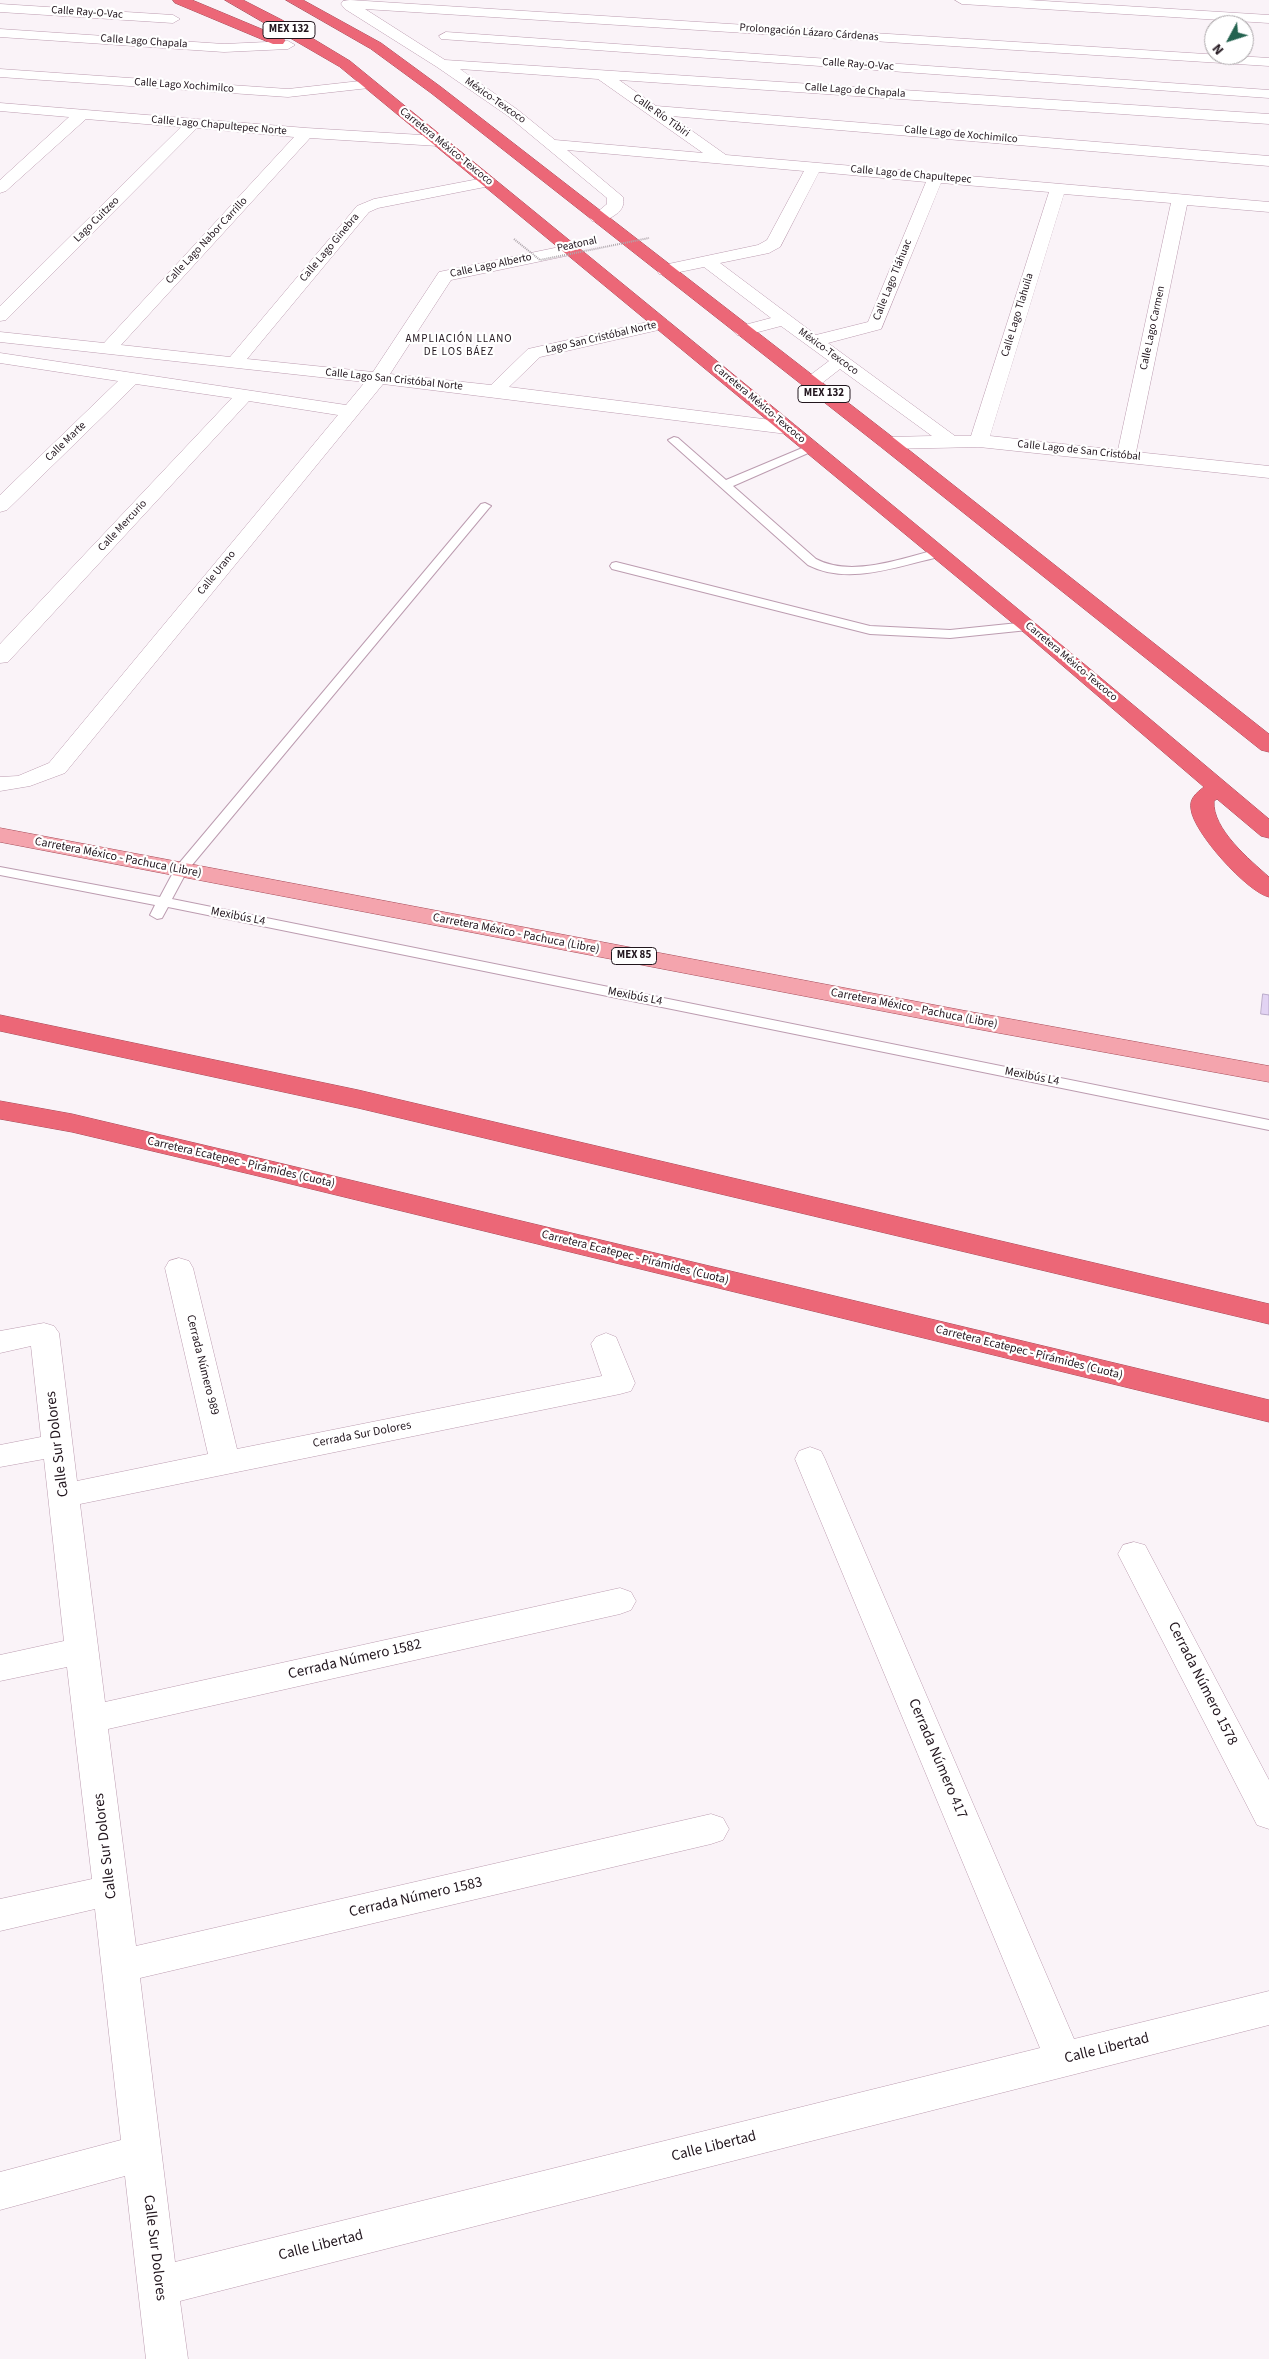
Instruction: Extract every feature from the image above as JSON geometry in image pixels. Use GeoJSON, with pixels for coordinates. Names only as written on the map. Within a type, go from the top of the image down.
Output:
{"type":"FeatureCollection","features":[{"type":"Feature","properties":{"kind":"highway"},"geometry":{"type":"LineString","coordinates":[[180,0],[288,45],[344,64]]}},
{"type":"Feature","properties":{"kind":"highway","name":"Carretera México-Texcoco"},"geometry":{"type":"LineString","coordinates":[[232,0],[276,23],[344,64],[369,84],[1028,626],[1269,831]]}},
{"type":"Feature","properties":{"kind":"highway","name":"MEX 132"},"geometry":{"type":"LineString","coordinates":[[293,0],[376,46],[436,90],[888,443],[1269,745]]}},
{"type":"Feature","properties":{"kind":"highway"},"geometry":{"type":"LineString","coordinates":[[320,0],[347,18],[376,46]]}},
{"type":"Feature","properties":{"kind":"highway"},"geometry":{"type":"LineString","coordinates":[[1218,788],[1204,799],[1202,808],[1207,822],[1236,859],[1269,890]]}},
{"type":"Feature","properties":{"kind":"highway"},"geometry":{"type":"LineString","coordinates":[[0,1023],[358,1099],[1269,1314]]}},
{"type":"Feature","properties":{"kind":"highway","name":"Carretera Ecatepec - Pirámides (Cuota)"},"geometry":{"type":"LineString","coordinates":[[0,1110],[72,1123],[1269,1411]]}},
{"type":"Feature","properties":{"kind":"main road","name":"Carretera México - Pachuca (Libre)"},"geometry":{"type":"LineString","coordinates":[[0,835],[966,1020],[1269,1074]]}},
{"type":"Feature","properties":{"kind":"street"},"geometry":{"type":"LineString","coordinates":[[962,0],[1188,7],[1269,19]]}},
{"type":"Feature","properties":{"kind":"street","name":"Prolongación Lázaro Cárdenas"},"geometry":{"type":"LineString","coordinates":[[344,2],[1269,62]]}},
{"type":"Feature","properties":{"kind":"street","name":"México-Texcoco"},"geometry":{"type":"LineString","coordinates":[[344,2],[442,64],[553,144],[616,197],[615,206],[598,218]]}},
{"type":"Feature","properties":{"kind":"street","name":"Calle Ray-O-Vac"},"geometry":{"type":"LineString","coordinates":[[0,8],[174,19]]}},
{"type":"Feature","properties":{"kind":"street","name":"Calle Lago Chapala"},"geometry":{"type":"LineString","coordinates":[[0,33],[224,48],[288,45]]}},
{"type":"Feature","properties":{"kind":"street","name":"Calle Ray-O-Vac"},"geometry":{"type":"LineString","coordinates":[[446,36],[1269,94]]}},
{"type":"Feature","properties":{"kind":"street"},"geometry":{"type":"LineString","coordinates":[[748,84],[758,58]]}},
{"type":"Feature","properties":{"kind":"street","name":"Calle Lago de Chapala"},"geometry":{"type":"LineString","coordinates":[[442,64],[600,73],[1269,119]]}},
{"type":"Feature","properties":{"kind":"street","name":"Calle Río Tibiri"},"geometry":{"type":"LineString","coordinates":[[600,73],[723,159]]}},
{"type":"Feature","properties":{"kind":"street","name":"Calle Lago Xochimilco"},"geometry":{"type":"LineString","coordinates":[[0,74],[288,93],[369,84]]}},
{"type":"Feature","properties":{"kind":"street","name":"Calle Lago Chapultepec Norte"},"geometry":{"type":"LineString","coordinates":[[0,107],[306,133],[438,141]]}},
{"type":"Feature","properties":{"kind":"street","name":"Calle Lago de Xochimilco"},"geometry":{"type":"LineString","coordinates":[[652,110],[1269,161]]}},
{"type":"Feature","properties":{"kind":"street"},"geometry":{"type":"LineString","coordinates":[[0,188],[82,114]]}},
{"type":"Feature","properties":{"kind":"street","name":"Lago Cuitzeo"},"geometry":{"type":"LineString","coordinates":[[0,316],[194,123]]}},
{"type":"Feature","properties":{"kind":"street","name":"Calle Lago Nabor Carrillo"},"geometry":{"type":"LineString","coordinates":[[108,349],[306,133]]}},
{"type":"Feature","properties":{"kind":"street","name":"Calle Lago de Chapultepec"},"geometry":{"type":"LineString","coordinates":[[553,144],[1269,207]]}},
{"type":"Feature","properties":{"kind":"street"},"geometry":{"type":"LineString","coordinates":[[665,270],[763,249],[774,243],[814,167]]}},
{"type":"Feature","properties":{"kind":"street","name":"Calle Lago Tláhuac"},"geometry":{"type":"LineString","coordinates":[[815,341],[859,331],[875,325],[936,177]]}},
{"type":"Feature","properties":{"kind":"street","name":"Calle Lago Ginebra"},"geometry":{"type":"LineString","coordinates":[[234,363],[363,209],[374,204],[489,182]]}},
{"type":"Feature","properties":{"kind":"street","name":"Calle Lago Tlahuila"},"geometry":{"type":"LineString","coordinates":[[979,441],[1058,188]]}},
{"type":"Feature","properties":{"kind":"street","name":"Calle Lago Carmen"},"geometry":{"type":"LineString","coordinates":[[1126,456],[1180,199]]}},
{"type":"Feature","properties":{"kind":"street","name":"Calle Lago Alberto"},"geometry":{"type":"LineString","coordinates":[[378,378],[445,276],[569,250]]}},
{"type":"Feature","properties":{"kind":"street","name":"México-Texcoco"},"geometry":{"type":"LineString","coordinates":[[707,261],[784,320],[950,441]]}},
{"type":"Feature","properties":{"kind":"street"},"geometry":{"type":"LineString","coordinates":[[743,331],[784,320]]}},
{"type":"Feature","properties":{"kind":"street","name":"Lago San Cristóbal Norte"},"geometry":{"type":"LineString","coordinates":[[496,391],[534,353],[661,324]]}},
{"type":"Feature","properties":{"kind":"street","name":"Calle Lago San Cristóbal Norte"},"geometry":{"type":"LineString","coordinates":[[0,337],[496,391],[787,428]]}},
{"type":"Feature","properties":{"kind":"street"},"geometry":{"type":"LineString","coordinates":[[4,366],[22,361],[351,411]]}},
{"type":"Feature","properties":{"kind":"street"},"geometry":{"type":"LineString","coordinates":[[811,383],[840,361]]}},
{"type":"Feature","properties":{"kind":"street","name":"Calle Marte"},"geometry":{"type":"LineString","coordinates":[[0,506],[132,378]]}},
{"type":"Feature","properties":{"kind":"street","name":"Calle Urano"},"geometry":{"type":"LineString","coordinates":[[0,784],[11,784],[37,777],[57,768],[378,378]]}},
{"type":"Feature","properties":{"kind":"street","name":"Calle Mercurio"},"geometry":{"type":"LineString","coordinates":[[0,657],[246,394]]}},
{"type":"Feature","properties":{"kind":"street","name":"Calle Lago de San Cristóbal"},"geometry":{"type":"LineString","coordinates":[[888,443],[979,441],[1269,472]]}},
{"type":"Feature","properties":{"kind":"street","name":"Cerrada Número 989"},"geometry":{"type":"LineString","coordinates":[[179,1268],[225,1462]]}},
{"type":"Feature","properties":{"kind":"street","name":"Calle Sur Dolores"},"geometry":{"type":"LineString","coordinates":[[0,1342],[44,1333],[167,2359]]}},
{"type":"Feature","properties":{"kind":"street","name":"Cerrada Sur Dolores"},"geometry":{"type":"LineString","coordinates":[[64,1495],[620,1383],[606,1344]]}},
{"type":"Feature","properties":{"kind":"street"},"geometry":{"type":"LineString","coordinates":[[0,1456],[58,1445]]}},
{"type":"Feature","properties":{"kind":"street","name":"Cerrada Número 417"},"geometry":{"type":"LineString","coordinates":[[810,1459],[1064,2060]]}},
{"type":"Feature","properties":{"kind":"street","name":"Cerrada Número 1578"},"geometry":{"type":"LineString","coordinates":[[1134,1554],[1269,1814]]}},
{"type":"Feature","properties":{"kind":"street","name":"Cerrada Número 1582"},"geometry":{"type":"LineString","coordinates":[[90,1719],[620,1601]]}},
{"type":"Feature","properties":{"kind":"street"},"geometry":{"type":"LineString","coordinates":[[0,1668],[82,1650]]}},
{"type":"Feature","properties":{"kind":"street","name":"Cerrada Número 1583"},"geometry":{"type":"LineString","coordinates":[[120,1966],[711,1829]]}},
{"type":"Feature","properties":{"kind":"street"},"geometry":{"type":"LineString","coordinates":[[0,1915],[111,1890]]}},
{"type":"Feature","properties":{"kind":"street","name":"Calle Libertad"},"geometry":{"type":"LineString","coordinates":[[159,2286],[1269,2008]]}},
{"type":"Feature","properties":{"kind":"street"},"geometry":{"type":"LineString","coordinates":[[0,2192],[142,2153]]}},
{"type":"Feature","properties":{"kind":"lane"},"geometry":{"type":"LineString","coordinates":[[674,440],[812,562],[824,569],[853,572],[939,553]]}},
{"type":"Feature","properties":{"kind":"lane"},"geometry":{"type":"LineString","coordinates":[[725,484],[811,448]]}},
{"type":"Feature","properties":{"kind":"lane"},"geometry":{"type":"LineString","coordinates":[[160,908],[181,870],[485,506]]}},
{"type":"Feature","properties":{"kind":"lane"},"geometry":{"type":"LineString","coordinates":[[616,566],[870,630],[950,634],[1028,626]]}},
{"type":"Feature","properties":{"kind":"lane","name":"Mexibús L4"},"geometry":{"type":"LineString","coordinates":[[0,871],[160,908],[1269,1125]]}},
{"type":"Feature","properties":{"kind":"path","name":"Peatonal"},"geometry":{"type":"LineString","coordinates":[[514,239],[540,260],[649,238]]}},
{"type":"Feature","properties":{"kind":"building"},"geometry":{"type":"Polygon","coordinates":[[[1263,994],[1269,995],[1269,1015],[1261,1014],[1263,994]]]}},
{"type":"Feature","properties":{"kind":"district","name":"AMPLIACIÓN LLANO DE LOS BÁEZ"},"geometry":{"type":"Point","coordinates":[459,346]}}]}
